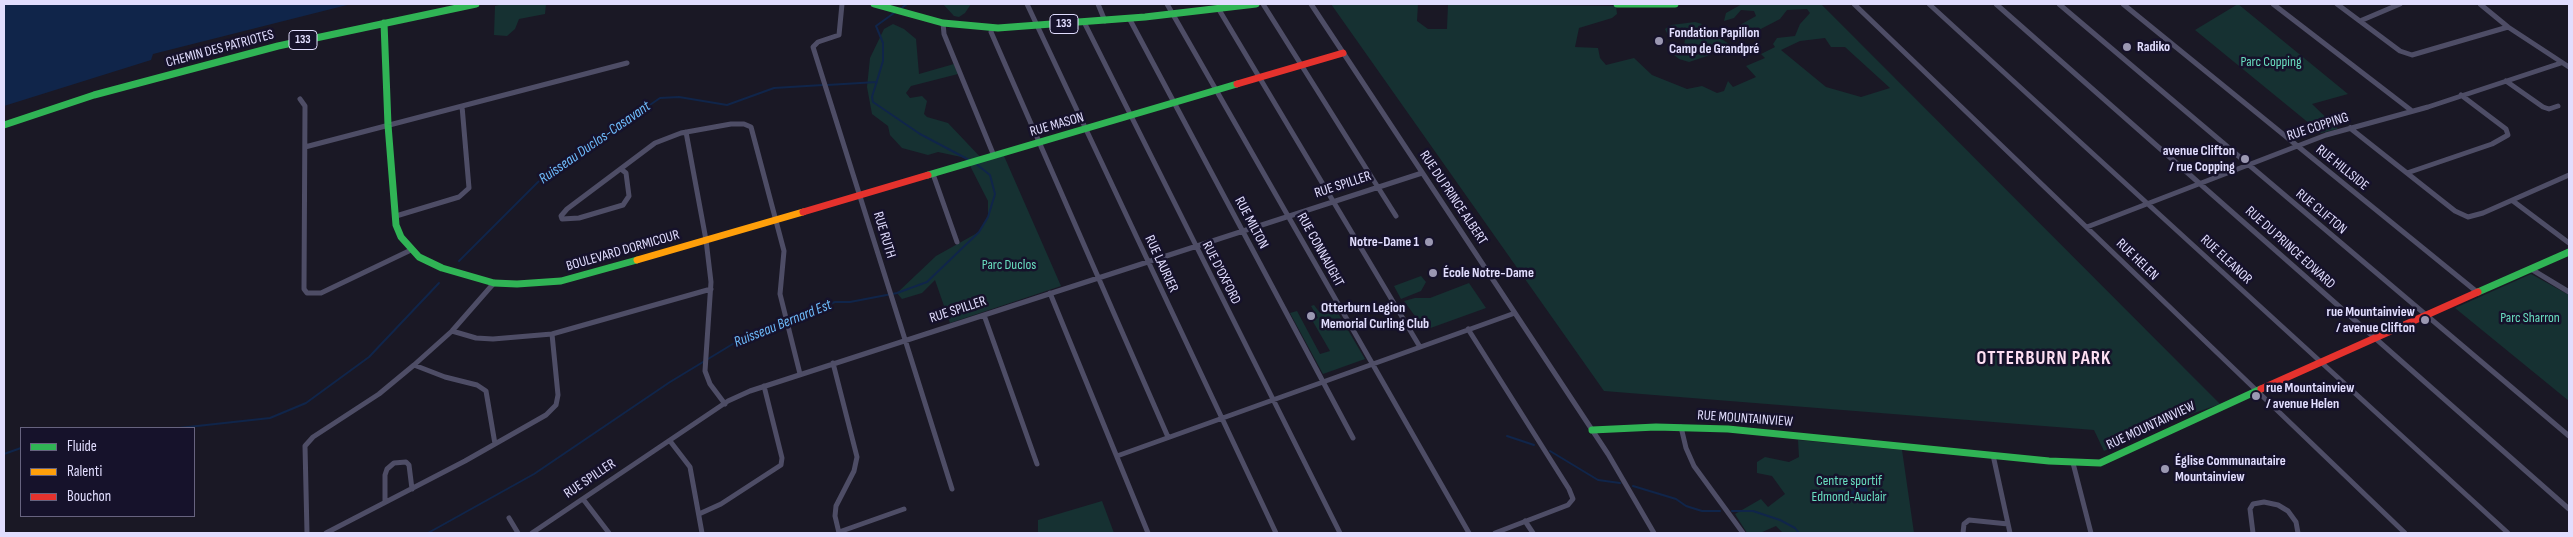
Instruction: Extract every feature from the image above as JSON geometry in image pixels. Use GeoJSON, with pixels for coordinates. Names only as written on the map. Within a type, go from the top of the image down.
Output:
{"type":"FeatureCollection","features":[{"type":"Feature","properties":{"kind":"street","name":"CHEMIN DES PATRIOTES"},"geometry":{"type":"LineString","coordinates":[[4,125],[127,86],[308,39],[476,4]]}},
{"type":"Feature","properties":{"kind":"street","name":"RUE RUTH"},"geometry":{"type":"LineString","coordinates":[[842,4],[839,35],[816,43],[813,47],[952,489]]}},
{"type":"Feature","properties":{"kind":"street","name":"133"},"geometry":{"type":"LineString","coordinates":[[874,4],[943,23],[992,28],[1129,18],[1256,4]]}},
{"type":"Feature","properties":{"kind":"street","name":"RUE LAURIER"},"geometry":{"type":"LineString","coordinates":[[1027,4],[1276,533]]}},
{"type":"Feature","properties":{"kind":"street"},"geometry":{"type":"LineString","coordinates":[[1098,4],[1105,20]]}},
{"type":"Feature","properties":{"kind":"street","name":"RUE CONNAUGHT"},"geometry":{"type":"LineString","coordinates":[[1167,4],[1468,533]]}},
{"type":"Feature","properties":{"kind":"street"},"geometry":{"type":"LineString","coordinates":[[1263,4],[1396,216]]}},
{"type":"Feature","properties":{"kind":"street","name":"RUE DU PRINCE ALBERT"},"geometry":{"type":"LineString","coordinates":[[1311,4],[1592,430],[1654,533]]}},
{"type":"Feature","properties":{"kind":"street"},"geometry":{"type":"LineString","coordinates":[[1617,4],[1675,4]]}},
{"type":"Feature","properties":{"kind":"street","name":"RUE HELEN"},"geometry":{"type":"LineString","coordinates":[[1854,4],[2405,533]]}},
{"type":"Feature","properties":{"kind":"street","name":"RUE ELEANOR"},"geometry":{"type":"LineString","coordinates":[[1929,4],[2508,533]]}},
{"type":"Feature","properties":{"kind":"street","name":"RUE DU PRINCE EDWARD"},"geometry":{"type":"LineString","coordinates":[[1996,4],[2569,509]]}},
{"type":"Feature","properties":{"kind":"street","name":"RUE CLIFTON"},"geometry":{"type":"LineString","coordinates":[[2059,4],[2569,436]]}},
{"type":"Feature","properties":{"kind":"street","name":"RUE HILLSIDE"},"geometry":{"type":"LineString","coordinates":[[2123,4],[2477,292]]}},
{"type":"Feature","properties":{"kind":"street"},"geometry":{"type":"LineString","coordinates":[[2273,4],[2412,112]]}},
{"type":"Feature","properties":{"kind":"street"},"geometry":{"type":"LineString","coordinates":[[2337,4],[2402,52],[2414,55],[2508,27]]}},
{"type":"Feature","properties":{"kind":"street"},"geometry":{"type":"LineString","coordinates":[[2360,21],[2400,4]]}},
{"type":"Feature","properties":{"kind":"street"},"geometry":{"type":"LineString","coordinates":[[2480,4],[2508,27],[2569,67]]}},
{"type":"Feature","properties":{"kind":"street"},"geometry":{"type":"LineString","coordinates":[[1218,8],[1420,347]]}},
{"type":"Feature","properties":{"kind":"street","name":"RUE MILTON"},"geometry":{"type":"LineString","coordinates":[[1129,18],[1353,438]]}},
{"type":"Feature","properties":{"kind":"street","name":"RUE D'OXFORD"},"geometry":{"type":"LineString","coordinates":[[1084,22],[1340,533]]}},
{"type":"Feature","properties":{"kind":"street","name":"BOULEVARD DORMICOUR"},"geometry":{"type":"LineString","coordinates":[[384,23],[388,125],[396,216],[401,237],[419,257],[442,268],[494,283],[561,281],[777,218]]}},
{"type":"Feature","properties":{"kind":"street"},"geometry":{"type":"LineString","coordinates":[[943,23],[944,34],[991,156]]}},
{"type":"Feature","properties":{"kind":"street"},"geometry":{"type":"LineString","coordinates":[[992,28],[992,32],[1168,437]]}},
{"type":"Feature","properties":{"kind":"street","name":"RUE MASON"},"geometry":{"type":"LineString","coordinates":[[777,218],[860,197],[991,156],[1343,53]]}},
{"type":"Feature","properties":{"kind":"street","name":"RUE COPPING"},"geometry":{"type":"LineString","coordinates":[[2086,227],[2297,145],[2350,128],[2412,112],[2562,62]]}},
{"type":"Feature","properties":{"kind":"street"},"geometry":{"type":"LineString","coordinates":[[305,147],[627,63]]}},
{"type":"Feature","properties":{"kind":"street"},"geometry":{"type":"LineString","coordinates":[[2506,81],[2543,107],[2548,109],[2558,106]]}},
{"type":"Feature","properties":{"kind":"street"},"geometry":{"type":"LineString","coordinates":[[2407,173],[2492,144],[2508,135],[2506,129],[2461,96]]}},
{"type":"Feature","properties":{"kind":"street"},"geometry":{"type":"LineString","coordinates":[[300,99],[305,106],[304,289],[307,293],[321,293],[411,250]]}},
{"type":"Feature","properties":{"kind":"street"},"geometry":{"type":"LineString","coordinates":[[396,216],[460,196],[468,188],[470,183],[462,106]]}},
{"type":"Feature","properties":{"kind":"street"},"geometry":{"type":"LineString","coordinates":[[621,169],[626,173],[629,196],[623,205],[579,218],[562,219],[563,212],[655,143],[686,132],[740,124],[752,128],[777,218],[784,251],[780,294],[800,374]]}},
{"type":"Feature","properties":{"kind":"street"},"geometry":{"type":"LineString","coordinates":[[2350,128],[2463,216],[2474,217],[2569,175]]}},
{"type":"Feature","properties":{"kind":"street"},"geometry":{"type":"LineString","coordinates":[[686,132],[706,240],[711,288],[705,371],[710,384],[725,404]]}},
{"type":"Feature","properties":{"kind":"street","name":"RUE SPILLER"},"geometry":{"type":"LineString","coordinates":[[532,533],[725,404],[764,386],[1422,173]]}},
{"type":"Feature","properties":{"kind":"street"},"geometry":{"type":"LineString","coordinates":[[933,174],[957,242]]}},
{"type":"Feature","properties":{"kind":"street"},"geometry":{"type":"LineString","coordinates":[[2513,201],[2569,243]]}},
{"type":"Feature","properties":{"kind":"street","name":"RUE MOUNTAINVIEW"},"geometry":{"type":"LineString","coordinates":[[1592,430],[1681,427],[1745,430],[2091,464],[2109,460],[2374,337],[2569,252]]}},
{"type":"Feature","properties":{"kind":"street"},"geometry":{"type":"LineString","coordinates":[[2531,269],[2569,292]]}},
{"type":"Feature","properties":{"kind":"street"},"geometry":{"type":"LineString","coordinates":[[307,533],[305,446],[314,437],[379,394],[414,365],[452,331],[494,283]]}},
{"type":"Feature","properties":{"kind":"street"},"geometry":{"type":"LineString","coordinates":[[452,331],[476,338],[493,339],[552,334],[711,288]]}},
{"type":"Feature","properties":{"kind":"street"},"geometry":{"type":"LineString","coordinates":[[1050,293],[1148,533]]}},
{"type":"Feature","properties":{"kind":"street"},"geometry":{"type":"LineString","coordinates":[[1117,456],[1514,313]]}},
{"type":"Feature","properties":{"kind":"street"},"geometry":{"type":"LineString","coordinates":[[984,315],[1037,464]]}},
{"type":"Feature","properties":{"kind":"street"},"geometry":{"type":"LineString","coordinates":[[1468,329],[1569,490],[1572,498],[1568,505],[1495,533]]}},
{"type":"Feature","properties":{"kind":"street"},"geometry":{"type":"LineString","coordinates":[[326,533],[412,489],[546,415],[556,405],[558,395],[552,334]]}},
{"type":"Feature","properties":{"kind":"street"},"geometry":{"type":"LineString","coordinates":[[833,363],[857,457],[854,471],[836,506],[835,516],[839,533],[904,509]]}},
{"type":"Feature","properties":{"kind":"street"},"geometry":{"type":"LineString","coordinates":[[414,365],[444,377],[477,385],[485,390],[489,396],[495,444]]}},
{"type":"Feature","properties":{"kind":"street"},"geometry":{"type":"LineString","coordinates":[[700,514],[721,504],[781,465],[782,458],[764,386]]}},
{"type":"Feature","properties":{"kind":"street"},"geometry":{"type":"LineString","coordinates":[[1681,427],[1686,448],[1694,466],[1743,533]]}},
{"type":"Feature","properties":{"kind":"street"},"geometry":{"type":"LineString","coordinates":[[670,441],[689,464],[700,514],[702,533]]}},
{"type":"Feature","properties":{"kind":"street"},"geometry":{"type":"LineString","coordinates":[[1993,455],[2010,533]]}},
{"type":"Feature","properties":{"kind":"street"},"geometry":{"type":"LineString","coordinates":[[386,502],[385,475],[387,469],[394,463],[406,462],[409,465],[412,489]]}},
{"type":"Feature","properties":{"kind":"street"},"geometry":{"type":"LineString","coordinates":[[2073,463],[2091,533]]}},
{"type":"Feature","properties":{"kind":"street"},"geometry":{"type":"LineString","coordinates":[[583,499],[609,533]]}},
{"type":"Feature","properties":{"kind":"street"},"geometry":{"type":"LineString","coordinates":[[2253,533],[2250,509],[2253,504],[2264,502],[2278,505],[2291,514],[2296,522],[2298,533]]}},
{"type":"Feature","properties":{"kind":"street"},"geometry":{"type":"LineString","coordinates":[[509,518],[518,533]]}},
{"type":"Feature","properties":{"kind":"street"},"geometry":{"type":"LineString","coordinates":[[1963,533],[1964,524],[1969,520],[2008,524]]}},
{"type":"Feature","properties":{"kind":"street"},"geometry":{"type":"LineString","coordinates":[[1525,521],[1533,533]]}},
{"type":"Feature","properties":{"kind":"green space"},"geometry":{"type":"Polygon","coordinates":[[[503,4],[546,4],[545,14],[519,19],[515,29],[507,36],[494,35],[495,6],[503,4]]]}},
{"type":"Feature","properties":{"kind":"green space"},"geometry":{"type":"Polygon","coordinates":[[[943,4],[971,4],[965,13],[959,17],[954,16],[943,4]]]}},
{"type":"Feature","properties":{"kind":"green space"},"geometry":{"type":"Polygon","coordinates":[[[1331,4],[1418,4],[1417,21],[1428,29],[1447,29],[1448,4],[1616,6],[1617,14],[1612,18],[1579,28],[1575,47],[1598,48],[1600,58],[1606,65],[1634,58],[1652,75],[1687,89],[1702,86],[1717,93],[1724,91],[1728,81],[1733,87],[1756,77],[1746,66],[1765,58],[1761,54],[1775,47],[1773,44],[1777,38],[1795,36],[1800,24],[1810,13],[1807,9],[1787,10],[1780,19],[1753,33],[1744,32],[1740,25],[1756,16],[1754,11],[1741,10],[1734,18],[1724,21],[1726,13],[1742,4],[1821,4],[2220,404],[2157,426],[2104,451],[2094,430],[1604,391],[1331,4]],[[1825,38],[1800,41],[1781,50],[1826,87],[1861,97],[1890,88],[1845,47],[1831,47],[1825,38]]]}},
{"type":"Feature","properties":{"kind":"green space","name":"Parc Copping"},"geometry":{"type":"Polygon","coordinates":[[[2238,4],[2348,94],[2312,104],[2338,129],[2321,133],[2195,30],[2238,4]]]}},
{"type":"Feature","properties":{"kind":"green space"},"geometry":{"type":"Polygon","coordinates":[[[1695,22],[1702,24],[1696,31],[1697,38],[1720,38],[1732,46],[1725,50],[1716,46],[1710,55],[1689,62],[1679,59],[1674,55],[1684,46],[1685,39],[1668,35],[1665,29],[1671,25],[1695,22]]]}},
{"type":"Feature","properties":{"kind":"green space","name":"Parc Duclos"},"geometry":{"type":"Polygon","coordinates":[[[893,24],[904,29],[916,39],[919,74],[954,64],[958,74],[911,86],[906,93],[910,98],[922,96],[927,101],[924,114],[927,117],[948,123],[984,161],[1004,156],[1061,286],[950,323],[935,280],[922,293],[902,299],[897,293],[936,256],[979,232],[988,217],[988,201],[966,158],[938,152],[928,155],[902,148],[890,135],[888,126],[872,114],[867,87],[870,58],[884,29],[893,24]]]}},
{"type":"Feature","properties":{"kind":"green space","name":"Parc Sharron"},"geometry":{"type":"Polygon","coordinates":[[[2531,274],[2569,295],[2569,401],[2455,308],[2531,274]]]}},
{"type":"Feature","properties":{"kind":"green space"},"geometry":{"type":"Polygon","coordinates":[[[1421,276],[1426,282],[1421,291],[1401,299],[1394,286],[1421,276]]]}},
{"type":"Feature","properties":{"kind":"green space"},"geometry":{"type":"Polygon","coordinates":[[[1469,283],[1486,308],[1425,330],[1404,301],[1415,298],[1430,298],[1469,283]]]}},
{"type":"Feature","properties":{"kind":"green space"},"geometry":{"type":"Polygon","coordinates":[[[1314,305],[1320,313],[1335,308],[1365,359],[1323,374],[1290,313],[1297,311],[1320,354],[1330,351],[1312,320],[1318,318],[1311,306],[1314,305]]]}},
{"type":"Feature","properties":{"kind":"green space","name":"Centre sportif Edmond-Auclair"},"geometry":{"type":"Polygon","coordinates":[[[1798,440],[1902,450],[1914,533],[1783,533],[1776,526],[1760,533],[1747,533],[1735,514],[1761,499],[1768,507],[1785,494],[1772,476],[1757,473],[1757,462],[1765,457],[1789,462],[1799,457],[1798,440]]]}},
{"type":"Feature","properties":{"kind":"green space"},"geometry":{"type":"Polygon","coordinates":[[[1102,501],[1114,533],[1038,533],[1038,520],[1102,501]]]}},
{"type":"Feature","properties":{"kind":"water"},"geometry":{"type":"Polygon","coordinates":[[[4,4],[351,4],[153,54],[151,60],[4,106],[4,4]]]}},
{"type":"Feature","properties":{"kind":"water"},"geometry":{"type":"Polygon","coordinates":[[[1851,478],[1866,479],[1869,501],[1839,498],[1838,490],[1853,491],[1851,478]]]}},
{"type":"Feature","properties":{"kind":"waterway"},"geometry":{"type":"LineString","coordinates":[[900,9],[907,4]]}},
{"type":"Feature","properties":{"kind":"waterway"},"geometry":{"type":"LineString","coordinates":[[877,82],[883,61],[883,43],[876,26],[894,13]]}},
{"type":"Feature","properties":{"kind":"waterway","name":"Ruisseau Duclos-Casavant"},"geometry":{"type":"LineString","coordinates":[[827,85],[877,82]]}},
{"type":"Feature","properties":{"kind":"waterway","name":"Ruisseau Bernard Est"},"geometry":{"type":"LineString","coordinates":[[877,82],[872,97],[873,102],[920,134],[971,161]]}},
{"type":"Feature","properties":{"kind":"waterway","name":"Ruisseau Duclos-Casavant"},"geometry":{"type":"LineString","coordinates":[[459,261],[538,182],[660,98],[679,97],[727,105],[774,88],[823,85]]}},
{"type":"Feature","properties":{"kind":"waterway","name":"Ruisseau Bernard Est"},"geometry":{"type":"LineString","coordinates":[[428,533],[534,474],[670,382],[741,339],[835,302],[850,302],[897,293],[927,282],[979,232],[988,217],[995,194],[990,175],[975,163]]}},
{"type":"Feature","properties":{"kind":"waterway","name":"Ruisseau Duclos-Casavant"},"geometry":{"type":"LineString","coordinates":[[188,427],[270,418],[306,403],[369,357],[439,283]]}},
{"type":"Feature","properties":{"kind":"waterway"},"geometry":{"type":"LineString","coordinates":[[1507,436],[1534,445]]}},
{"type":"Feature","properties":{"kind":"waterway","name":"Ruisseau Duclos-Casavant"},"geometry":{"type":"LineString","coordinates":[[4,454],[20,448]]}},
{"type":"Feature","properties":{"kind":"waterway"},"geometry":{"type":"LineString","coordinates":[[1550,451],[1598,480],[1620,483]]}},
{"type":"Feature","properties":{"kind":"waterway"},"geometry":{"type":"LineString","coordinates":[[1633,486],[1676,499],[1686,506],[1702,511],[1720,511]]}},
{"type":"Feature","properties":{"kind":"waterway"},"geometry":{"type":"LineString","coordinates":[[1732,511],[1753,511],[1780,520],[1795,528],[1799,533]]}},
{"type":"Feature","properties":{"kind":"traffic: fast"},"geometry":{"type":"LineString","coordinates":[[4,125],[94,95],[278,46],[476,4]]}},
{"type":"Feature","properties":{"kind":"traffic: fast"},"geometry":{"type":"LineString","coordinates":[[874,4],[943,23],[998,28],[1145,17],[1256,4]]}},
{"type":"Feature","properties":{"kind":"traffic: fast"},"geometry":{"type":"LineString","coordinates":[[1617,4],[1675,4]]}},
{"type":"Feature","properties":{"kind":"traffic: fast"},"geometry":{"type":"LineString","coordinates":[[384,23],[388,125],[396,225],[401,237],[419,257],[442,268],[494,283],[517,284],[561,281],[637,260]]}},
{"type":"Feature","properties":{"kind":"traffic: fast"},"geometry":{"type":"LineString","coordinates":[[928,175],[1237,84]]}},
{"type":"Feature","properties":{"kind":"traffic: fast"},"geometry":{"type":"LineString","coordinates":[[2478,292],[2569,252]]}},
{"type":"Feature","properties":{"kind":"traffic: fast"},"geometry":{"type":"LineString","coordinates":[[1592,430],[1656,427],[1728,429],[2049,461],[2100,463],[2261,389]]}},
{"type":"Feature","properties":{"kind":"traffic: slow"},"geometry":{"type":"LineString","coordinates":[[637,260],[803,212]]}},
{"type":"Feature","properties":{"kind":"traffic: jam"},"geometry":{"type":"LineString","coordinates":[[1237,84],[1343,53]]}},
{"type":"Feature","properties":{"kind":"traffic: jam"},"geometry":{"type":"LineString","coordinates":[[803,212],[928,175]]}},
{"type":"Feature","properties":{"kind":"traffic: jam"},"geometry":{"type":"LineString","coordinates":[[2261,389],[2478,292]]}},
{"type":"Feature","properties":{"kind":"place","name":"Fondation Papillon Camp de Grandpré"},"geometry":{"type":"Point","coordinates":[1659,41]}},
{"type":"Feature","properties":{"kind":"place","name":"Radiko"},"geometry":{"type":"Point","coordinates":[2127,47]}},
{"type":"Feature","properties":{"kind":"place","name":"avenue Clifton / rue Copping"},"geometry":{"type":"Point","coordinates":[2245,159]}},
{"type":"Feature","properties":{"kind":"place","name":"Notre-Dame 1"},"geometry":{"type":"Point","coordinates":[1429,242]}},
{"type":"Feature","properties":{"kind":"place","name":"École Notre-Dame"},"geometry":{"type":"Point","coordinates":[1433,273]}},
{"type":"Feature","properties":{"kind":"place","name":"Otterburn Legion Memorial Curling Club"},"geometry":{"type":"Point","coordinates":[1311,316]}},
{"type":"Feature","properties":{"kind":"place","name":"rue Mountainview / avenue Clifton"},"geometry":{"type":"Point","coordinates":[2425,320]}},
{"type":"Feature","properties":{"kind":"place","name":"rue Mountainview / avenue Helen"},"geometry":{"type":"Point","coordinates":[2256,396]}},
{"type":"Feature","properties":{"kind":"place","name":"Église Communautaire Mountainview"},"geometry":{"type":"Point","coordinates":[2165,469]}},
{"type":"Feature","properties":{"kind":"district","name":"OTTERBURN PARK"},"geometry":{"type":"Point","coordinates":[2044,359]}}]}
